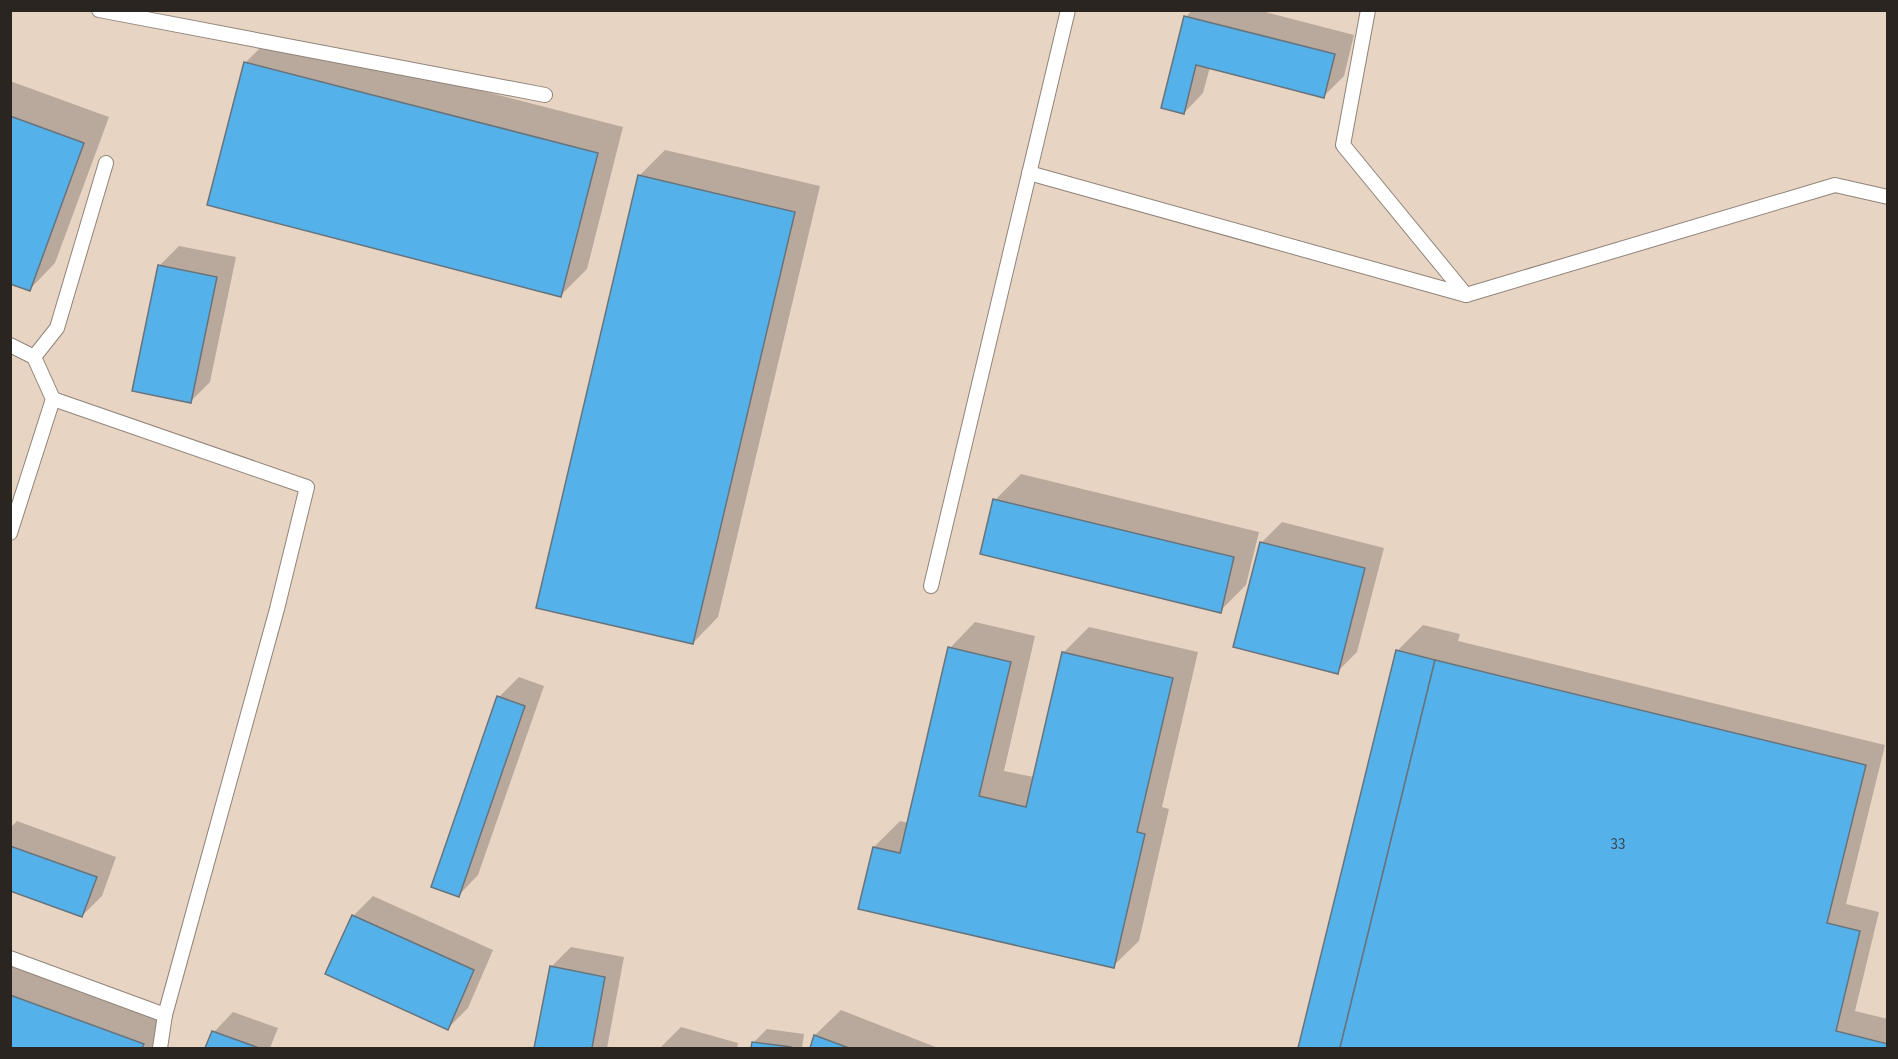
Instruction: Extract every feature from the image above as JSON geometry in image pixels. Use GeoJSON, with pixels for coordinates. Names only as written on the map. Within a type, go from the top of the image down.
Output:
{"type":"FeatureCollection","features":[{"type":"Feature","properties":{"kind":"lane"},"geometry":{"type":"LineString","coordinates":[[99,10],[545,95]]}},
{"type":"Feature","properties":{"kind":"lane"},"geometry":{"type":"LineString","coordinates":[[931,586],[1068,10]]}},
{"type":"Feature","properties":{"kind":"lane"},"geometry":{"type":"LineString","coordinates":[[1368,10],[1343,145],[1466,295]]}},
{"type":"Feature","properties":{"kind":"lane"},"geometry":{"type":"LineString","coordinates":[[34,357],[57,328],[106,163]]}},
{"type":"Feature","properties":{"kind":"lane"},"geometry":{"type":"LineString","coordinates":[[1029,173],[1466,295],[1835,185],[1887,197]]}},
{"type":"Feature","properties":{"kind":"lane"},"geometry":{"type":"LineString","coordinates":[[10,345],[34,357],[52,399],[10,533]]}},
{"type":"Feature","properties":{"kind":"lane"},"geometry":{"type":"LineString","coordinates":[[52,399],[307,488],[274,620],[165,1015],[160,1048]]}},
{"type":"Feature","properties":{"kind":"lane"},"geometry":{"type":"LineString","coordinates":[[10,958],[165,1015]]}},
{"type":"Feature","properties":{"kind":"shaded area"},"geometry":{"type":"Polygon","coordinates":[[[10,11],[1887,11],[1887,1048],[11,1048],[10,11]]]}},
{"type":"Feature","properties":{"kind":"building"},"geometry":{"type":"Polygon","coordinates":[[[1184,16],[1335,54],[1324,98],[1196,65],[1184,114],[1161,108],[1184,16]]]}},
{"type":"Feature","properties":{"kind":"building"},"geometry":{"type":"Polygon","coordinates":[[[244,62],[598,153],[561,297],[207,205],[244,62]]]}},
{"type":"Feature","properties":{"kind":"building"},"geometry":{"type":"Polygon","coordinates":[[[10,116],[84,143],[30,291],[10,284],[10,116]]]}},
{"type":"Feature","properties":{"kind":"building"},"geometry":{"type":"Polygon","coordinates":[[[638,175],[795,212],[693,644],[536,608],[638,175]]]}},
{"type":"Feature","properties":{"kind":"building"},"geometry":{"type":"Polygon","coordinates":[[[158,265],[217,277],[191,403],[132,391],[158,265]]]}},
{"type":"Feature","properties":{"kind":"building"},"geometry":{"type":"Polygon","coordinates":[[[993,499],[1234,557],[1221,613],[980,554],[993,499]]]}},
{"type":"Feature","properties":{"kind":"building"},"geometry":{"type":"Polygon","coordinates":[[[1260,542],[1365,568],[1338,674],[1233,647],[1260,542]]]}},
{"type":"Feature","properties":{"kind":"building"},"geometry":{"type":"Polygon","coordinates":[[[948,647],[1011,662],[979,796],[1026,807],[1062,652],[1173,678],[1137,832],[1145,834],[1114,968],[858,909],[873,847],[900,853],[948,647]]]}},
{"type":"Feature","properties":{"kind":"building"},"geometry":{"type":"Polygon","coordinates":[[[1396,650],[1435,660],[1340,1048],[1298,1048],[1396,650]]]}},
{"type":"Feature","properties":{"kind":"building"},"geometry":{"type":"Polygon","coordinates":[[[1435,660],[1866,765],[1827,923],[1860,931],[1836,1031],[1888,1044],[1888,1048],[1340,1048],[1435,660]]]}},
{"type":"Feature","properties":{"kind":"building"},"geometry":{"type":"Polygon","coordinates":[[[497,696],[525,706],[459,897],[431,887],[497,696]]]}},
{"type":"Feature","properties":{"kind":"building"},"geometry":{"type":"Polygon","coordinates":[[[10,846],[97,877],[82,917],[10,891],[10,846]]]}},
{"type":"Feature","properties":{"kind":"building"},"geometry":{"type":"Polygon","coordinates":[[[352,915],[474,970],[448,1030],[325,974],[352,915]]]}},
{"type":"Feature","properties":{"kind":"building"},"geometry":{"type":"Polygon","coordinates":[[[550,966],[605,977],[592,1048],[534,1048],[550,966]]]}},
{"type":"Feature","properties":{"kind":"building"},"geometry":{"type":"Polygon","coordinates":[[[10,995],[144,1044],[142,1048],[10,1048],[10,995]]]}},
{"type":"Feature","properties":{"kind":"building"},"geometry":{"type":"Polygon","coordinates":[[[212,1031],[259,1048],[205,1048],[212,1031]]]}},
{"type":"Feature","properties":{"kind":"building"},"geometry":{"type":"Polygon","coordinates":[[[814,1035],[849,1048],[810,1048],[814,1035]]]}},
{"type":"Feature","properties":{"kind":"building"},"geometry":{"type":"Polygon","coordinates":[[[752,1042],[791,1047],[791,1048],[751,1048],[752,1042]]]}}]}
